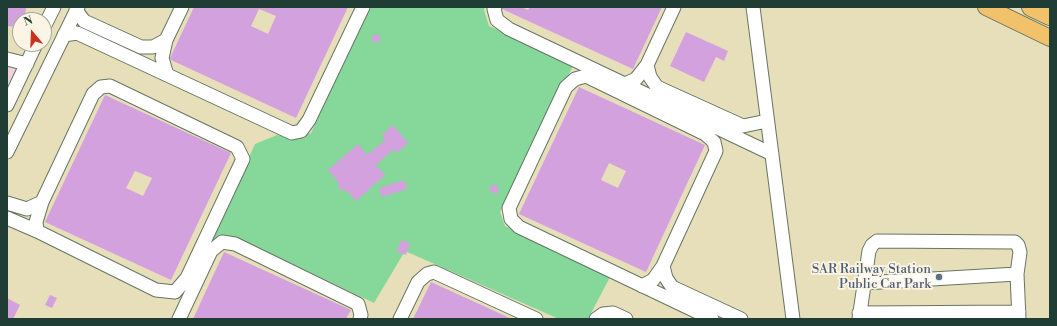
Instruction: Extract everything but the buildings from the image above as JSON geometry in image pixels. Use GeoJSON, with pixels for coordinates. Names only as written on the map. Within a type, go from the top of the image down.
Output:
{"type":"FeatureCollection","features":[{"type":"Feature","properties":{"kind":"highway"},"geometry":{"type":"LineString","coordinates":[[1031,7],[1050,16]]}},
{"type":"Feature","properties":{"kind":"main road"},"geometry":{"type":"LineString","coordinates":[[986,7],[1050,38]]}},
{"type":"Feature","properties":{"kind":"street"},"geometry":{"type":"LineString","coordinates":[[167,75],[162,58],[166,40],[182,7]]}},
{"type":"Feature","properties":{"kind":"street"},"geometry":{"type":"LineString","coordinates":[[64,35],[77,33],[292,133],[300,131],[309,120],[363,7]]}},
{"type":"Feature","properties":{"kind":"street"},"geometry":{"type":"LineString","coordinates":[[495,7],[494,9],[497,20],[509,29],[772,154]]}},
{"type":"Feature","properties":{"kind":"street"},"geometry":{"type":"LineString","coordinates":[[625,84],[636,79],[647,65],[674,7]]}},
{"type":"Feature","properties":{"kind":"street"},"geometry":{"type":"LineString","coordinates":[[753,7],[792,319]]}},
{"type":"Feature","properties":{"kind":"street"},"geometry":{"type":"LineString","coordinates":[[77,9],[84,21],[141,46],[153,47],[166,40]]}},
{"type":"Feature","properties":{"kind":"street"},"geometry":{"type":"LineString","coordinates":[[7,152],[77,9]]}},
{"type":"Feature","properties":{"kind":"street"},"geometry":{"type":"LineString","coordinates":[[9,98],[32,52]]}},
{"type":"Feature","properties":{"kind":"street"},"geometry":{"type":"LineString","coordinates":[[7,59],[27,64]]}},
{"type":"Feature","properties":{"kind":"street"},"geometry":{"type":"LineString","coordinates":[[647,65],[650,77],[657,87],[743,126],[767,121]]}},
{"type":"Feature","properties":{"kind":"street"},"geometry":{"type":"LineString","coordinates":[[642,286],[653,280],[663,266],[716,151],[714,142],[705,134],[586,76],[575,79],[566,87],[509,208],[511,219],[519,228],[642,286],[712,319]]}},
{"type":"Feature","properties":{"kind":"street"},"geometry":{"type":"LineString","coordinates":[[37,231],[36,222],[42,202],[93,94],[101,87],[110,86],[237,147],[243,159],[187,278],[175,292]]}},
{"type":"Feature","properties":{"kind":"street"},"geometry":{"type":"LineString","coordinates":[[7,203],[27,209],[42,202]]}},
{"type":"Feature","properties":{"kind":"street"},"geometry":{"type":"LineString","coordinates":[[7,218],[37,231],[156,290],[175,292],[186,305]]}},
{"type":"Feature","properties":{"kind":"street"},"geometry":{"type":"LineString","coordinates":[[878,241],[1015,242],[1018,245],[1020,252],[1017,274],[1019,315],[859,316],[864,283],[869,251],[878,241]]}},
{"type":"Feature","properties":{"kind":"street"},"geometry":{"type":"LineString","coordinates":[[179,319],[211,251],[222,242],[235,244],[358,304],[361,315],[360,319]]}},
{"type":"Feature","properties":{"kind":"street"},"geometry":{"type":"LineString","coordinates":[[663,266],[666,278],[672,287],[741,319]]}},
{"type":"Feature","properties":{"kind":"street"},"geometry":{"type":"LineString","coordinates":[[400,319],[418,282],[427,274],[434,272],[536,319]]}},
{"type":"Feature","properties":{"kind":"street"},"geometry":{"type":"LineString","coordinates":[[864,283],[1017,274]]}},
{"type":"Feature","properties":{"kind":"street"},"geometry":{"type":"LineString","coordinates":[[596,319],[603,314],[613,313],[626,319]]}},
{"type":"Feature","properties":{"kind":"shaded area"},"geometry":{"type":"Polygon","coordinates":[[[7,59],[27,64],[7,105],[7,59]]]}},
{"type":"Feature","properties":{"kind":"green space"},"geometry":{"type":"Polygon","coordinates":[[[370,7],[485,7],[484,10],[489,26],[574,64],[500,212],[505,226],[611,275],[588,319],[559,319],[405,251],[374,303],[234,236],[211,239],[255,144],[277,135],[296,139],[311,133],[370,7]]]}},
{"type":"Feature","properties":{"kind":"place","name":"SAR Railway Station Public Car Park"},"geometry":{"type":"Point","coordinates":[939,277]}}]}
